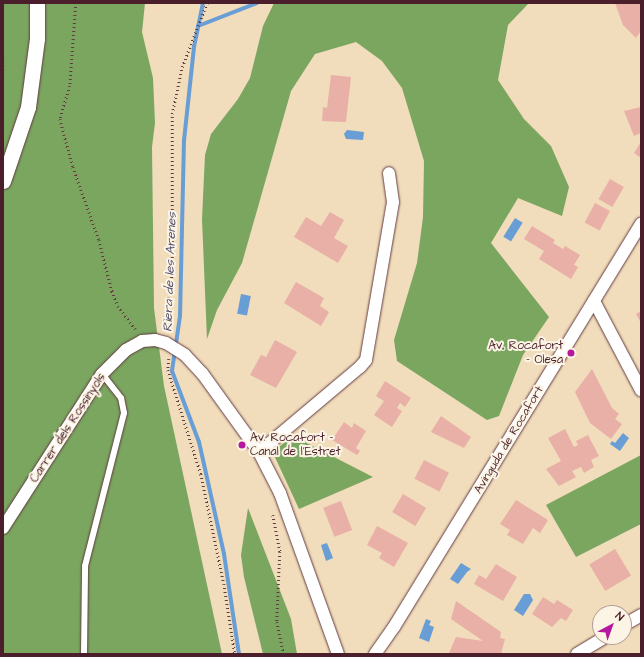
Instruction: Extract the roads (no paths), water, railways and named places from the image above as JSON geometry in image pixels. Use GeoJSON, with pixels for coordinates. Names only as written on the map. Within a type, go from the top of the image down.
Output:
{"type":"FeatureCollection","features":[{"type":"Feature","properties":{"kind":"street"},"geometry":{"type":"LineString","coordinates":[[3,181],[28,107],[37,39],[37,3]]}},
{"type":"Feature","properties":{"kind":"street"},"geometry":{"type":"LineString","coordinates":[[259,452],[354,372],[366,360],[393,202],[389,173]]}},
{"type":"Feature","properties":{"kind":"street","name":"Avinguda de Rocafort"},"geometry":{"type":"LineString","coordinates":[[375,654],[394,627],[641,224]]}},
{"type":"Feature","properties":{"kind":"street"},"geometry":{"type":"LineString","coordinates":[[594,301],[641,390]]}},
{"type":"Feature","properties":{"kind":"street","name":"Carrer dels Rossinyols"},"geometry":{"type":"LineString","coordinates":[[3,528],[102,374],[126,350],[142,341],[155,340],[170,344],[185,355],[202,373],[259,452],[280,493],[338,654]]}},
{"type":"Feature","properties":{"kind":"street"},"geometry":{"type":"LineString","coordinates":[[632,620],[641,615]]}},
{"type":"Feature","properties":{"kind":"street"},"geometry":{"type":"LineString","coordinates":[[577,654],[592,645]]}},
{"type":"Feature","properties":{"kind":"lane"},"geometry":{"type":"LineString","coordinates":[[84,654],[85,566],[124,413],[121,398],[102,374]]}},
{"type":"Feature","properties":{"kind":"water"},"geometry":{"type":"Polygon","coordinates":[[[347,130],[364,132],[363,140],[346,139],[344,134],[347,130]]]}},
{"type":"Feature","properties":{"kind":"water"},"geometry":{"type":"Polygon","coordinates":[[[515,218],[523,223],[511,241],[503,237],[515,218]]]}},
{"type":"Feature","properties":{"kind":"water"},"geometry":{"type":"Polygon","coordinates":[[[241,294],[251,296],[247,316],[237,314],[241,294]]]}},
{"type":"Feature","properties":{"kind":"water"},"geometry":{"type":"Polygon","coordinates":[[[623,433],[629,438],[620,451],[610,444],[612,441],[615,443],[623,433]]]}},
{"type":"Feature","properties":{"kind":"water"},"geometry":{"type":"Polygon","coordinates":[[[327,543],[333,558],[326,561],[321,545],[327,543]]]}},
{"type":"Feature","properties":{"kind":"water"},"geometry":{"type":"Polygon","coordinates":[[[461,563],[471,569],[458,584],[450,579],[461,563]]]}},
{"type":"Feature","properties":{"kind":"water"},"geometry":{"type":"Polygon","coordinates":[[[524,594],[530,594],[533,600],[523,616],[514,610],[524,594]]]}},
{"type":"Feature","properties":{"kind":"water"},"geometry":{"type":"Polygon","coordinates":[[[426,619],[431,621],[429,625],[434,627],[429,642],[419,638],[426,619]]]}},
{"type":"Feature","properties":{"kind":"waterway","name":"Riera de les Arenes"},"geometry":{"type":"LineString","coordinates":[[203,3],[194,47],[184,140],[180,316],[172,371],[199,442],[224,554],[239,654]]}},
{"type":"Feature","properties":{"kind":"waterway"},"geometry":{"type":"LineString","coordinates":[[198,26],[257,3]]}},
{"type":"Feature","properties":{"kind":"place","name":"Av. Rocafort - Olesa"},"geometry":{"type":"Point","coordinates":[571,353]}},
{"type":"Feature","properties":{"kind":"place","name":"Av. Rocafort - Canal de l'Estret"},"geometry":{"type":"Point","coordinates":[242,445]}}]}
